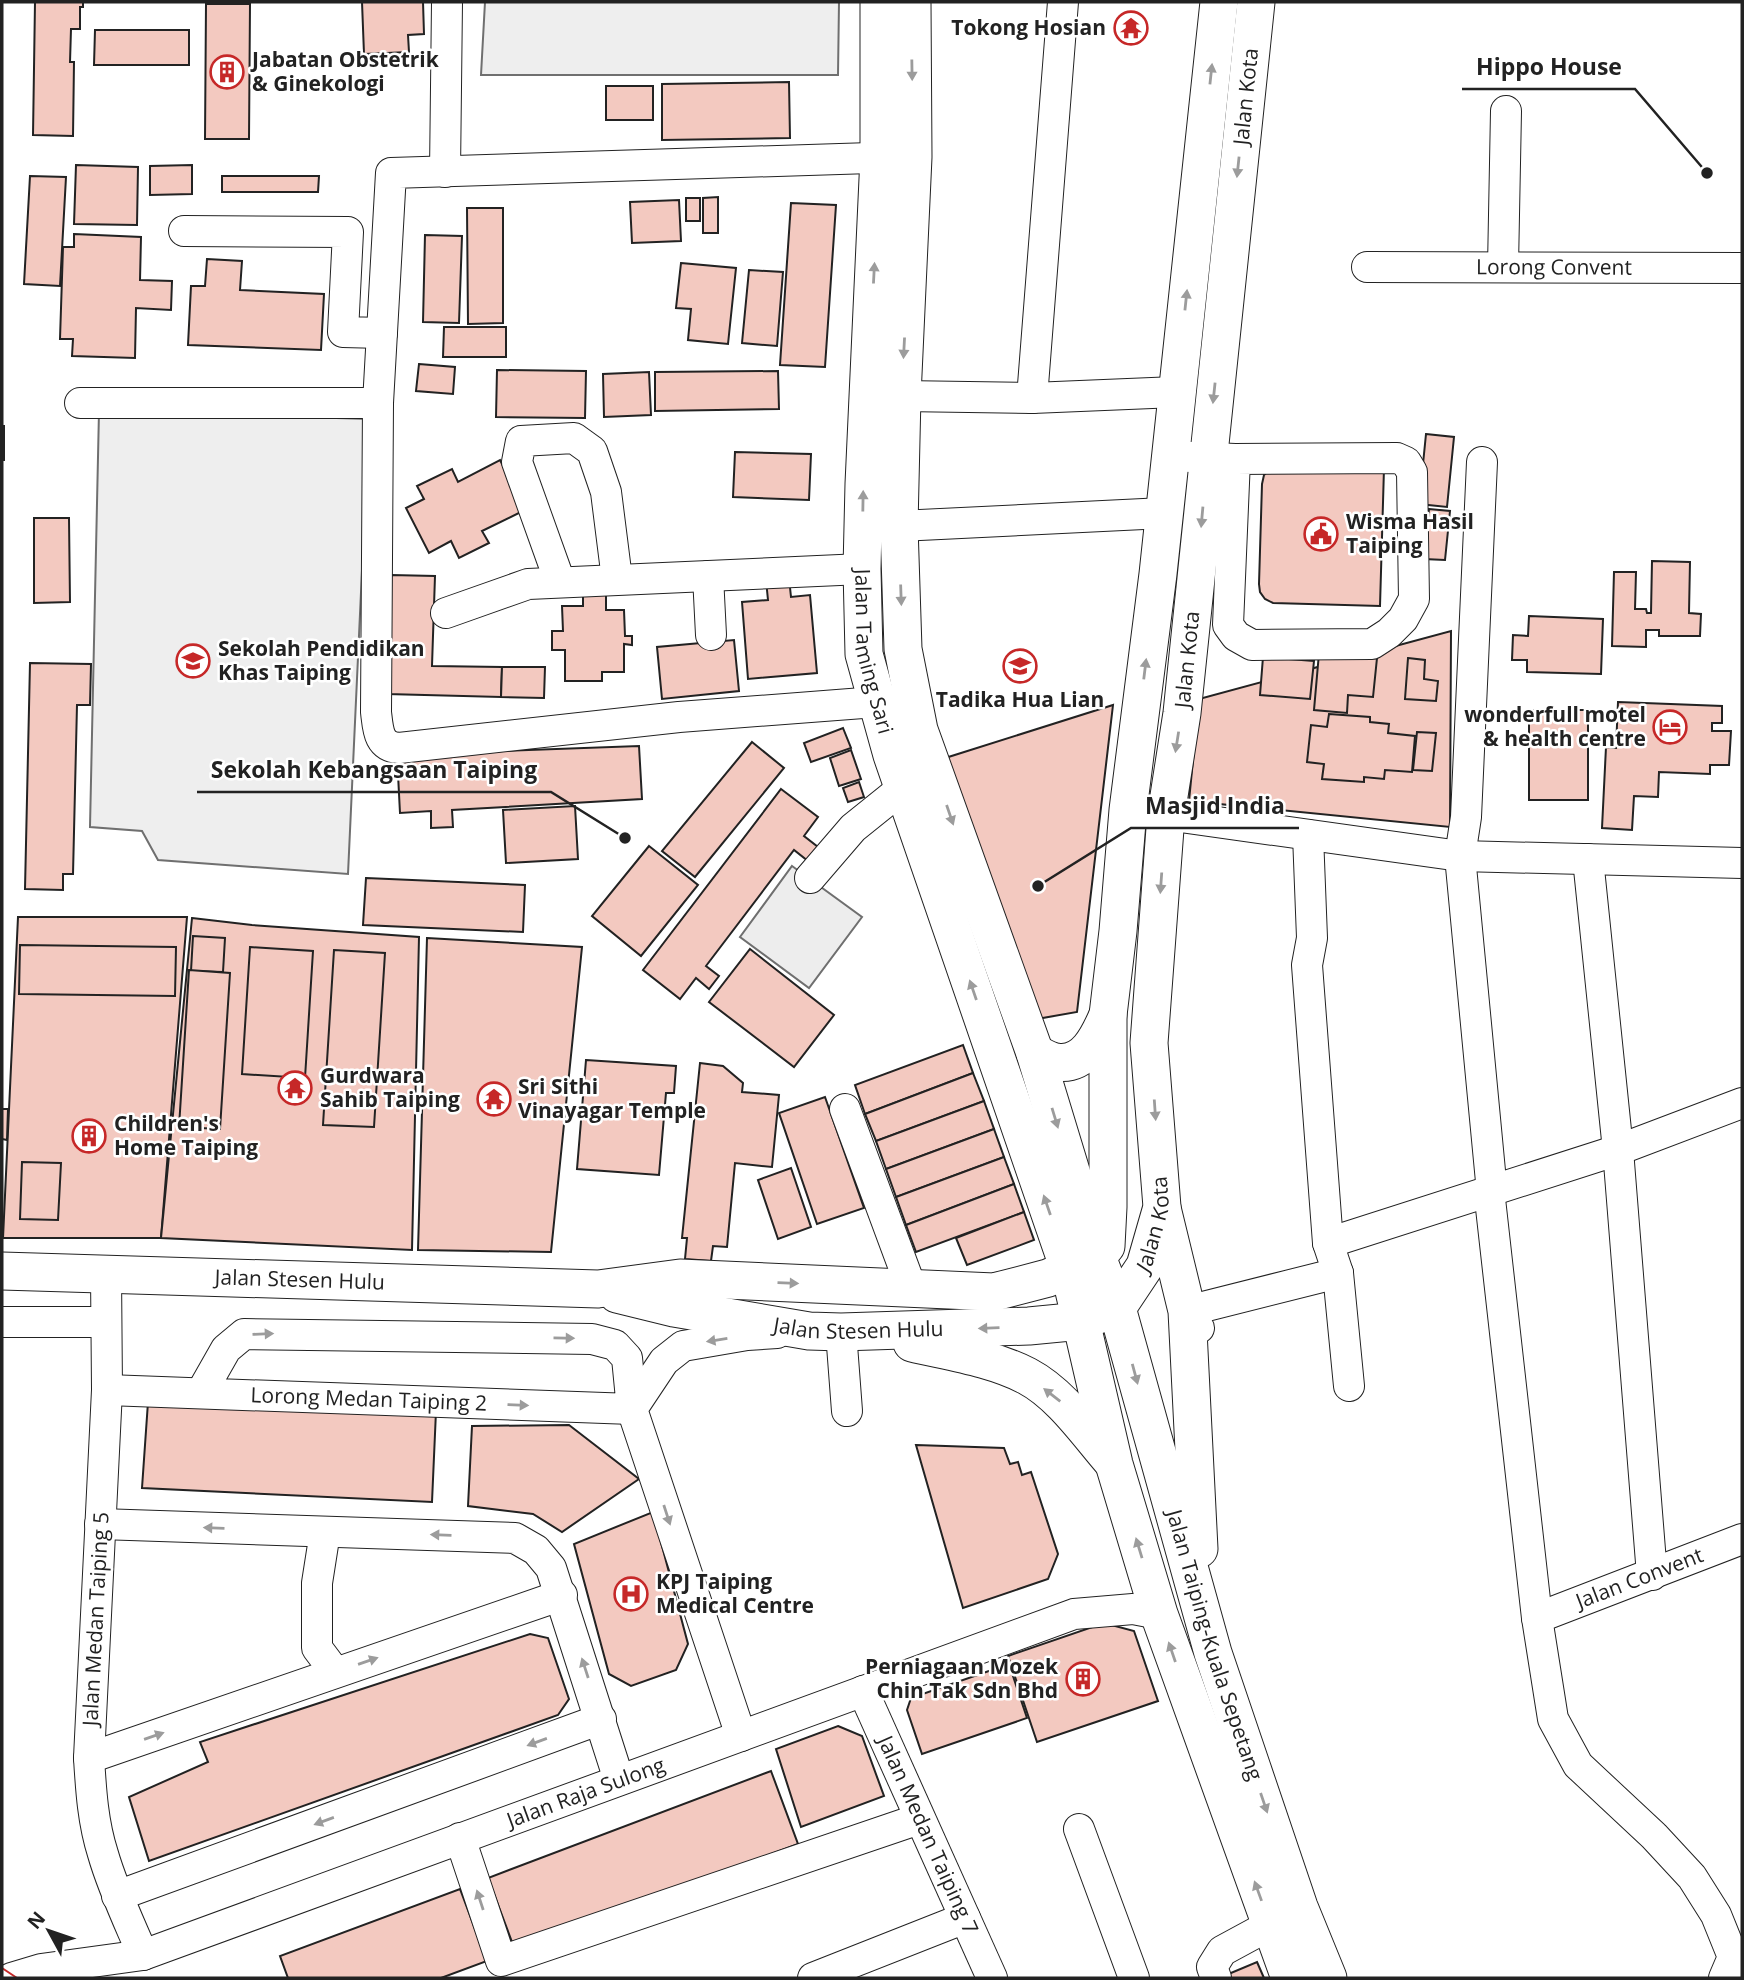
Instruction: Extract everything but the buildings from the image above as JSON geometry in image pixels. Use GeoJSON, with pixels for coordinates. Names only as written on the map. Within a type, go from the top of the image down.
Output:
{"type":"FeatureCollection","features":[{"type":"Feature","properties":{"kind":"main road","name":"Jalan Taming Sari"},"geometry":{"type":"LineString","coordinates":[[878,2],[896,157],[902,396],[899,527],[902,649],[919,730],[1035,1053],[1083,1263]]}},
{"type":"Feature","properties":{"kind":"main road","name":"Jalan Taming Sari"},"geometry":{"type":"LineString","coordinates":[[912,2],[896,157],[862,569],[864,654],[876,702],[904,787],[1083,1263]]}},
{"type":"Feature","properties":{"kind":"main road","name":"Jalan Kota"},"geometry":{"type":"LineString","coordinates":[[1083,1263],[1106,1246],[1108,1016],[1128,810],[1164,513],[1219,2]]}},
{"type":"Feature","properties":{"kind":"main road","name":"Jalan Kota"},"geometry":{"type":"LineString","coordinates":[[1117,1308],[1145,1266],[1162,1207],[1149,1043],[1166,815],[1182,713],[1191,614],[1221,458],[1256,2]]}},
{"type":"Feature","properties":{"kind":"main road"},"geometry":{"type":"LineString","coordinates":[[1035,1053],[1056,1062],[1075,1061],[1097,1039],[1108,1016]]}},
{"type":"Feature","properties":{"kind":"main road"},"geometry":{"type":"LineString","coordinates":[[1162,1207],[1187,1311],[1200,1560],[1213,1653]]}},
{"type":"Feature","properties":{"kind":"main road","name":"Jalan Stesen Hulu"},"geometry":{"type":"LineString","coordinates":[[2,1271],[598,1289],[680,1278],[994,1292],[1048,1278],[1083,1263]]}},
{"type":"Feature","properties":{"kind":"main road","name":"Jalan Taiping-Kuala Sepetang"},"geometry":{"type":"LineString","coordinates":[[1083,1263],[1117,1308],[1213,1653],[1300,1907],[1328,1978]]}},
{"type":"Feature","properties":{"kind":"main road","name":"Jalan Taiping-Kuala Sepetang"},"geometry":{"type":"LineString","coordinates":[[1083,1263],[1081,1321],[1114,1464],[1159,1614],[1290,1978]]}},
{"type":"Feature","properties":{"kind":"main road","name":"Jalan Stesen Hulu"},"geometry":{"type":"LineString","coordinates":[[598,1289],[674,1308],[836,1332],[1029,1326],[1081,1321],[1117,1308]]}},
{"type":"Feature","properties":{"kind":"main road"},"geometry":{"type":"LineString","coordinates":[[836,1332],[984,1360],[1028,1376],[1061,1402],[1114,1464]]}},
{"type":"Feature","properties":{"kind":"street"},"geometry":{"type":"LineString","coordinates":[[445,172],[447,2]]}},
{"type":"Feature","properties":{"kind":"street"},"geometry":{"type":"LineString","coordinates":[[1032,398],[1063,2]]}},
{"type":"Feature","properties":{"kind":"street"},"geometry":{"type":"LineString","coordinates":[[1503,267],[1506,111]]}},
{"type":"Feature","properties":{"kind":"street"},"geometry":{"type":"LineString","coordinates":[[876,702],[680,717],[399,748],[384,744],[379,735],[376,712],[378,404],[391,173],[896,157]]}},
{"type":"Feature","properties":{"kind":"street"},"geometry":{"type":"LineString","coordinates":[[184,231],[348,232],[343,332],[382,333]]}},
{"type":"Feature","properties":{"kind":"street","name":"Lorong Convent"},"geometry":{"type":"LineString","coordinates":[[1367,267],[1742,268]]}},
{"type":"Feature","properties":{"kind":"street"},"geometry":{"type":"LineString","coordinates":[[902,396],[1032,398],[1176,392]]}},
{"type":"Feature","properties":{"kind":"street"},"geometry":{"type":"LineString","coordinates":[[80,403],[378,404]]}},
{"type":"Feature","properties":{"kind":"street"},"geometry":{"type":"LineString","coordinates":[[560,582],[517,463],[521,441],[574,438],[592,451],[606,492],[617,579]]}},
{"type":"Feature","properties":{"kind":"street"},"geometry":{"type":"LineString","coordinates":[[1170,456],[1397,458],[1406,462],[1412,472],[1414,599],[1404,619],[1372,644],[1252,645],[1236,636],[1228,625],[1221,458]]}},
{"type":"Feature","properties":{"kind":"street"},"geometry":{"type":"LineString","coordinates":[[1482,462],[1466,817],[1460,856],[1492,1192],[1490,1199],[1537,1618],[1553,1719],[1578,1765],[1654,1836],[1692,1877],[1716,1915],[1733,1957],[1724,1978]]}},
{"type":"Feature","properties":{"kind":"street"},"geometry":{"type":"LineString","coordinates":[[899,527],[1164,513]]}},
{"type":"Feature","properties":{"kind":"street"},"geometry":{"type":"LineString","coordinates":[[446,613],[527,584],[862,569]]}},
{"type":"Feature","properties":{"kind":"street"},"geometry":{"type":"LineString","coordinates":[[708,576],[711,635]]}},
{"type":"Feature","properties":{"kind":"street"},"geometry":{"type":"LineString","coordinates":[[1191,614],[1228,615]]}},
{"type":"Feature","properties":{"kind":"street"},"geometry":{"type":"LineString","coordinates":[[810,878],[853,828],[904,787]]}},
{"type":"Feature","properties":{"kind":"street"},"geometry":{"type":"LineString","coordinates":[[1128,810],[1460,856],[1742,863]]}},
{"type":"Feature","properties":{"kind":"street"},"geometry":{"type":"LineString","coordinates":[[1308,835],[1312,939],[1307,965],[1328,1243],[1338,1273],[1349,1386]]}},
{"type":"Feature","properties":{"kind":"street"},"geometry":{"type":"LineString","coordinates":[[1588,859],[1618,1150],[1653,1575]]}},
{"type":"Feature","properties":{"kind":"street"},"geometry":{"type":"LineString","coordinates":[[1328,1243],[1618,1150],[1742,1103]]}},
{"type":"Feature","properties":{"kind":"street"},"geometry":{"type":"LineString","coordinates":[[845,1109],[911,1287]]}},
{"type":"Feature","properties":{"kind":"street","name":"Jalan Medan Taiping 5"},"geometry":{"type":"LineString","coordinates":[[106,1273],[107,1390],[89,1758],[92,1807],[102,1853],[117,1896],[143,1955]]}},
{"type":"Feature","properties":{"kind":"street"},"geometry":{"type":"LineString","coordinates":[[1187,1311],[1338,1273]]}},
{"type":"Feature","properties":{"kind":"street"},"geometry":{"type":"LineString","coordinates":[[2,1322],[105,1322]]}},
{"type":"Feature","properties":{"kind":"street"},"geometry":{"type":"LineString","coordinates":[[632,1409],[663,1361],[683,1346],[747,1335],[836,1332],[847,1411]]}},
{"type":"Feature","properties":{"kind":"street"},"geometry":{"type":"LineString","coordinates":[[201,1393],[226,1349],[244,1334],[592,1339],[615,1345],[626,1358],[632,1409],[741,1736]]}},
{"type":"Feature","properties":{"kind":"street","name":"Lorong Medan Taiping 2"},"geometry":{"type":"LineString","coordinates":[[107,1390],[632,1409]]}},
{"type":"Feature","properties":{"kind":"street"},"geometry":{"type":"LineString","coordinates":[[100,1524],[515,1538],[536,1550],[551,1568],[562,1595],[619,1780]]}},
{"type":"Feature","properties":{"kind":"street"},"geometry":{"type":"LineString","coordinates":[[325,1532],[317,1583],[317,1648],[335,1672]]}},
{"type":"Feature","properties":{"kind":"street","name":"Jalan Convent"},"geometry":{"type":"LineString","coordinates":[[1537,1618],[1742,1539]]}},
{"type":"Feature","properties":{"kind":"street"},"geometry":{"type":"LineString","coordinates":[[89,1758],[562,1595]]}},
{"type":"Feature","properties":{"kind":"street","name":"Jalan Raja Sulong"},"geometry":{"type":"LineString","coordinates":[[11,1978],[41,1969],[143,1955],[1074,1614],[1133,1609],[1159,1614]]}},
{"type":"Feature","properties":{"kind":"street","name":"Jalan Medan Taiping 7"},"geometry":{"type":"LineString","coordinates":[[863,1692],[992,1978]]}},
{"type":"Feature","properties":{"kind":"street"},"geometry":{"type":"LineString","coordinates":[[117,1896],[601,1719]]}},
{"type":"Feature","properties":{"kind":"street"},"geometry":{"type":"LineString","coordinates":[[460,1838],[500,1961],[919,1819]]}},
{"type":"Feature","properties":{"kind":"street"},"geometry":{"type":"LineString","coordinates":[[1079,1829],[1134,1978]]}},
{"type":"Feature","properties":{"kind":"street"},"geometry":{"type":"LineString","coordinates":[[813,1978],[873,1967],[964,1918]]}},
{"type":"Feature","properties":{"kind":"street"},"geometry":{"type":"LineString","coordinates":[[1216,1978],[1212,1967],[1222,1951],[1270,1926]]}},
{"type":"Feature","properties":{"kind":"street"},"geometry":{"type":"LineString","coordinates":[[96,1978],[143,1955]]}},
{"type":"Feature","properties":{"kind":"shaded area"},"geometry":{"type":"Polygon","coordinates":[[[485,2],[839,2],[838,75],[481,75],[485,2]]]}},
{"type":"Feature","properties":{"kind":"shaded area","name":"Sekolah Pendidikan Khas Taiping"},"geometry":{"type":"Polygon","coordinates":[[[99,411],[369,419],[348,874],[158,860],[142,831],[90,827],[99,411]]]}},
{"type":"Feature","properties":{"kind":"shaded area"},"geometry":{"type":"Polygon","coordinates":[[[792,866],[862,917],[809,988],[740,937],[792,866]]]}},
{"type":"Feature","properties":{"kind":"power"},"geometry":{"type":"LineString","coordinates":[[2,1968],[17,1978]]}},
{"type":"Feature","properties":{"kind":"place","name":"Tokong Hosian"},"geometry":{"type":"Point","coordinates":[1131,28]}},
{"type":"Feature","properties":{"kind":"place","name":"Jabatan Obstetrik & Ginekologi"},"geometry":{"type":"Point","coordinates":[227,72]}},
{"type":"Feature","properties":{"kind":"place","name":"Hippo House"},"geometry":{"type":"Point","coordinates":[1707,173]}},
{"type":"Feature","properties":{"kind":"place","name":"Wisma Hasil Taiping"},"geometry":{"type":"Point","coordinates":[1321,534]}},
{"type":"Feature","properties":{"kind":"place","name":"Sekolah Pendidikan Khas Taiping"},"geometry":{"type":"Point","coordinates":[193,661]}},
{"type":"Feature","properties":{"kind":"place","name":"Tadika Hua Lian"},"geometry":{"type":"Point","coordinates":[1020,666]}},
{"type":"Feature","properties":{"kind":"place","name":"wonderfull motel & health centre"},"geometry":{"type":"Point","coordinates":[1670,727]}},
{"type":"Feature","properties":{"kind":"place","name":"Sekolah Kebangsaan Taiping"},"geometry":{"type":"Point","coordinates":[625,838]}},
{"type":"Feature","properties":{"kind":"place","name":"Masjid India"},"geometry":{"type":"Point","coordinates":[1038,886]}},
{"type":"Feature","properties":{"kind":"place","name":"Gurdwara Sahib Taiping"},"geometry":{"type":"Point","coordinates":[295,1088]}},
{"type":"Feature","properties":{"kind":"place","name":"Sri Sithi Vinayagar Temple"},"geometry":{"type":"Point","coordinates":[494,1099]}},
{"type":"Feature","properties":{"kind":"place","name":"Children's Home Taiping"},"geometry":{"type":"Point","coordinates":[89,1136]}},
{"type":"Feature","properties":{"kind":"place","name":"KPJ Taiping Medical Centre"},"geometry":{"type":"Point","coordinates":[631,1594]}},
{"type":"Feature","properties":{"kind":"place","name":"Perniagaan Mozek Chin Tak Sdn Bhd"},"geometry":{"type":"Point","coordinates":[1083,1679]}}]}
